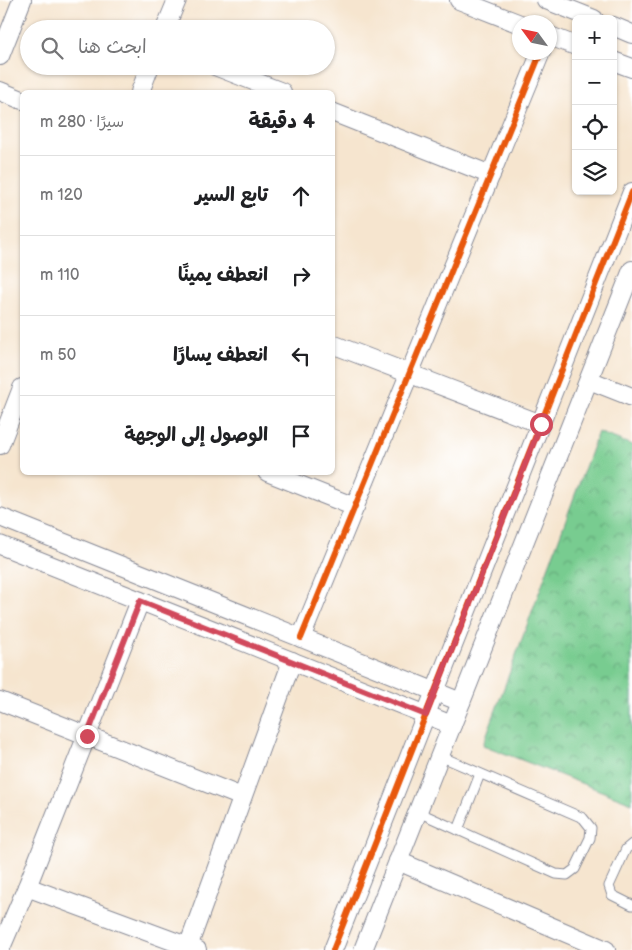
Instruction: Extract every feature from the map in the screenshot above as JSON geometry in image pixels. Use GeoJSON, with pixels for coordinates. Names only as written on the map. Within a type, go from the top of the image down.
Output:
{"type":"FeatureCollection","features":[{"type":"Feature","properties":{"kind":"street"},"geometry":{"type":"LineString","coordinates":[[0,56],[22,0]]}},
{"type":"Feature","properties":{"kind":"street"},"geometry":{"type":"LineString","coordinates":[[169,20],[177,0]]}},
{"type":"Feature","properties":{"kind":"street"},"geometry":{"type":"LineString","coordinates":[[459,0],[512,21]]}},
{"type":"Feature","properties":{"kind":"street"},"geometry":{"type":"LineString","coordinates":[[546,0],[584,15]]}},
{"type":"Feature","properties":{"kind":"street"},"geometry":{"type":"LineString","coordinates":[[617,28],[632,34]]}},
{"type":"Feature","properties":{"kind":"street"},"geometry":{"type":"LineString","coordinates":[[557,39],[572,44]]}},
{"type":"Feature","properties":{"kind":"street"},"geometry":{"type":"LineString","coordinates":[[301,638],[538,60]]}},
{"type":"Feature","properties":{"kind":"street"},"geometry":{"type":"LineString","coordinates":[[617,62],[632,68]]}},
{"type":"Feature","properties":{"kind":"street"},"geometry":{"type":"LineString","coordinates":[[141,90],[147,75]]}},
{"type":"Feature","properties":{"kind":"street"},"geometry":{"type":"LineString","coordinates":[[238,75],[277,90]]}},
{"type":"Feature","properties":{"kind":"street"},"geometry":{"type":"LineString","coordinates":[[0,91],[20,99]]}},
{"type":"Feature","properties":{"kind":"street"},"geometry":{"type":"LineString","coordinates":[[335,113],[491,175]]}},
{"type":"Feature","properties":{"kind":"street"},"geometry":{"type":"LineString","coordinates":[[333,950],[632,192]]}},
{"type":"Feature","properties":{"kind":"street"},"geometry":{"type":"LineString","coordinates":[[363,950],[632,270]]}},
{"type":"Feature","properties":{"kind":"street"},"geometry":{"type":"LineString","coordinates":[[335,345],[541,424]]}},
{"type":"Feature","properties":{"kind":"street"},"geometry":{"type":"LineString","coordinates":[[589,380],[632,397]]}},
{"type":"Feature","properties":{"kind":"street"},"geometry":{"type":"LineString","coordinates":[[0,445],[20,393]]}},
{"type":"Feature","properties":{"kind":"street"},"geometry":{"type":"LineString","coordinates":[[275,475],[355,507]]}},
{"type":"Feature","properties":{"kind":"street"},"geometry":{"type":"LineString","coordinates":[[0,517],[461,702]]}},
{"type":"Feature","properties":{"kind":"street"},"geometry":{"type":"LineString","coordinates":[[0,545],[452,725]]}},
{"type":"Feature","properties":{"kind":"street"},"geometry":{"type":"LineString","coordinates":[[0,950],[27,887],[140,601]]}},
{"type":"Feature","properties":{"kind":"street"},"geometry":{"type":"LineString","coordinates":[[27,887],[192,948],[242,797],[292,662]]}},
{"type":"Feature","properties":{"kind":"street"},"geometry":{"type":"LineString","coordinates":[[0,701],[242,797]]}},
{"type":"Feature","properties":{"kind":"street"},"geometry":{"type":"LineString","coordinates":[[398,861],[606,950]]}},
{"type":"Feature","properties":{"kind":"lane"},"geometry":{"type":"LineString","coordinates":[[418,812],[556,874],[567,875],[575,869],[590,838],[591,828],[583,818],[440,756]]}},
{"type":"Feature","properties":{"kind":"lane"},"geometry":{"type":"LineString","coordinates":[[458,830],[480,774]]}},
{"type":"Feature","properties":{"kind":"lane"},"geometry":{"type":"LineString","coordinates":[[632,844],[626,849],[609,886],[612,895],[632,905]]}},
{"type":"Feature","properties":{"kind":"green space"},"geometry":{"type":"Polygon","coordinates":[[[598,432],[632,445],[632,803],[483,745],[598,432]]]}},
{"type":"Feature","properties":{"kind":"cycle path"},"geometry":{"type":"LineString","coordinates":[[301,638],[538,60]]}},
{"type":"Feature","properties":{"kind":"cycle path"},"geometry":{"type":"LineString","coordinates":[[333,950],[632,192]]}},
{"type":"Feature","properties":{"kind":"route"},"geometry":{"type":"LineString","coordinates":[[87,736],[140,601],[426,715],[541,424]]}}]}
